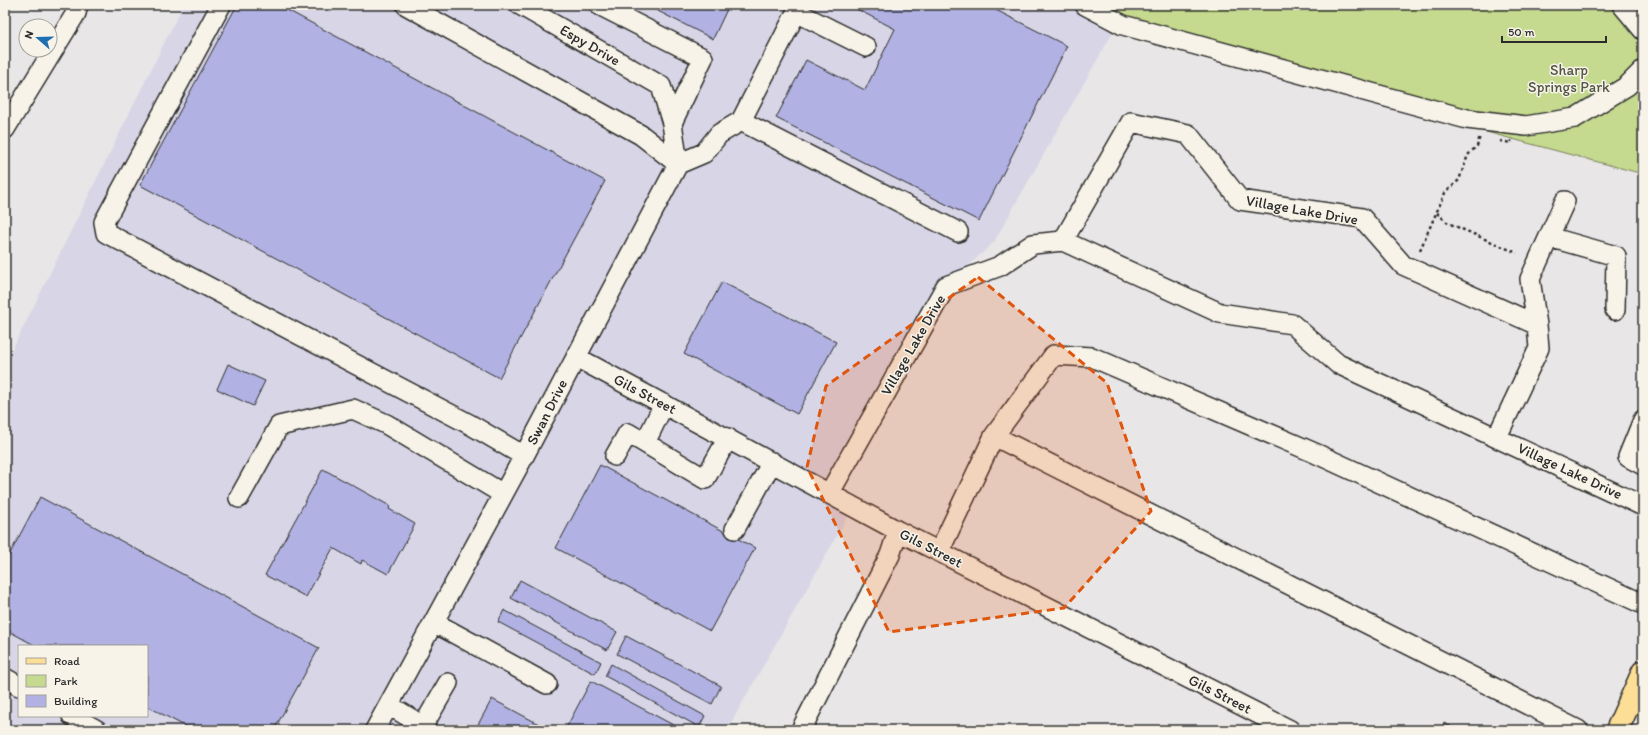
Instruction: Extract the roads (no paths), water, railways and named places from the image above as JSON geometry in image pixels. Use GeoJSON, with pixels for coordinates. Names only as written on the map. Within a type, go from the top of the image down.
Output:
{"type":"FeatureCollection","features":[{"type":"Feature","properties":{"kind":"main road"},"geometry":{"type":"LineString","coordinates":[[1617,730],[1643,672]]}},
{"type":"Feature","properties":{"kind":"street"},"geometry":{"type":"LineString","coordinates":[[5,129],[76,13],[78,5]]}},
{"type":"Feature","properties":{"kind":"street"},"geometry":{"type":"LineString","coordinates":[[221,5],[104,222],[106,233],[471,425],[524,456]]}},
{"type":"Feature","properties":{"kind":"street"},"geometry":{"type":"LineString","coordinates":[[406,5],[641,135],[678,164]]}},
{"type":"Feature","properties":{"kind":"street","name":"Espy Drive"},"geometry":{"type":"LineString","coordinates":[[520,5],[661,86],[672,123]]}},
{"type":"Feature","properties":{"kind":"street"},"geometry":{"type":"LineString","coordinates":[[599,5],[703,58],[672,123],[678,164]]}},
{"type":"Feature","properties":{"kind":"street"},"geometry":{"type":"LineString","coordinates":[[1085,5],[1122,25],[1467,119],[1511,125],[1526,126],[1575,118],[1627,86],[1643,70]]}},
{"type":"Feature","properties":{"kind":"street"},"geometry":{"type":"LineString","coordinates":[[1622,5],[1643,30]]}},
{"type":"Feature","properties":{"kind":"street"},"geometry":{"type":"LineString","coordinates":[[678,164],[704,153],[720,134],[741,121],[798,8],[866,47]]}},
{"type":"Feature","properties":{"kind":"street"},"geometry":{"type":"LineString","coordinates":[[741,121],[958,232]]}},
{"type":"Feature","properties":{"kind":"street","name":"Village Lake Drive"},"geometry":{"type":"LineString","coordinates":[[1063,241],[1131,122],[1188,134],[1240,200],[1362,218],[1403,265],[1537,325]]}},
{"type":"Feature","properties":{"kind":"street","name":"Swan Drive"},"geometry":{"type":"LineString","coordinates":[[375,730],[524,456],[678,164]]}},
{"type":"Feature","properties":{"kind":"street"},"geometry":{"type":"LineString","coordinates":[[1497,437],[1539,348],[1530,279],[1565,201]]}},
{"type":"Feature","properties":{"kind":"street"},"geometry":{"type":"LineString","coordinates":[[1549,237],[1616,256],[1615,310]]}},
{"type":"Feature","properties":{"kind":"street","name":"Village Lake Drive"},"geometry":{"type":"LineString","coordinates":[[829,494],[946,286],[1000,266],[1033,244],[1063,241],[1220,313],[1292,324],[1338,364],[1643,506]]}},
{"type":"Feature","properties":{"kind":"street"},"geometry":{"type":"LineString","coordinates":[[939,552],[994,436],[1054,355],[1092,358],[1317,454],[1643,604]]}},
{"type":"Feature","properties":{"kind":"street","name":"Gils Street"},"geometry":{"type":"LineString","coordinates":[[576,357],[898,531],[1290,730]]}},
{"type":"Feature","properties":{"kind":"street"},"geometry":{"type":"LineString","coordinates":[[645,443],[664,404]]}},
{"type":"Feature","properties":{"kind":"street"},"geometry":{"type":"LineString","coordinates":[[239,498],[279,426],[353,408],[386,424],[503,494]]}},
{"type":"Feature","properties":{"kind":"street"},"geometry":{"type":"LineString","coordinates":[[1643,420],[1628,457],[1643,465]]}},
{"type":"Feature","properties":{"kind":"street"},"geometry":{"type":"LineString","coordinates":[[615,456],[628,433],[705,479],[728,438]]}},
{"type":"Feature","properties":{"kind":"street"},"geometry":{"type":"LineString","coordinates":[[994,436],[1578,730]]}},
{"type":"Feature","properties":{"kind":"street"},"geometry":{"type":"LineString","coordinates":[[735,529],[772,462]]}},
{"type":"Feature","properties":{"kind":"street"},"geometry":{"type":"LineString","coordinates":[[801,730],[890,555],[898,531]]}},
{"type":"Feature","properties":{"kind":"street"},"geometry":{"type":"LineString","coordinates":[[434,623],[547,684]]}},
{"type":"Feature","properties":{"kind":"street"},"geometry":{"type":"LineString","coordinates":[[5,678],[18,685]]}},
{"type":"Feature","properties":{"kind":"street"},"geometry":{"type":"LineString","coordinates":[[389,705],[423,726],[448,683]]}},
{"type":"Feature","properties":{"kind":"street"},"geometry":{"type":"LineString","coordinates":[[74,717],[97,730]]}},
{"type":"Feature","properties":{"kind":"park label","name":"Sharp Springs Park"},"geometry":{"type":"Point","coordinates":[1569,78]}}]}
